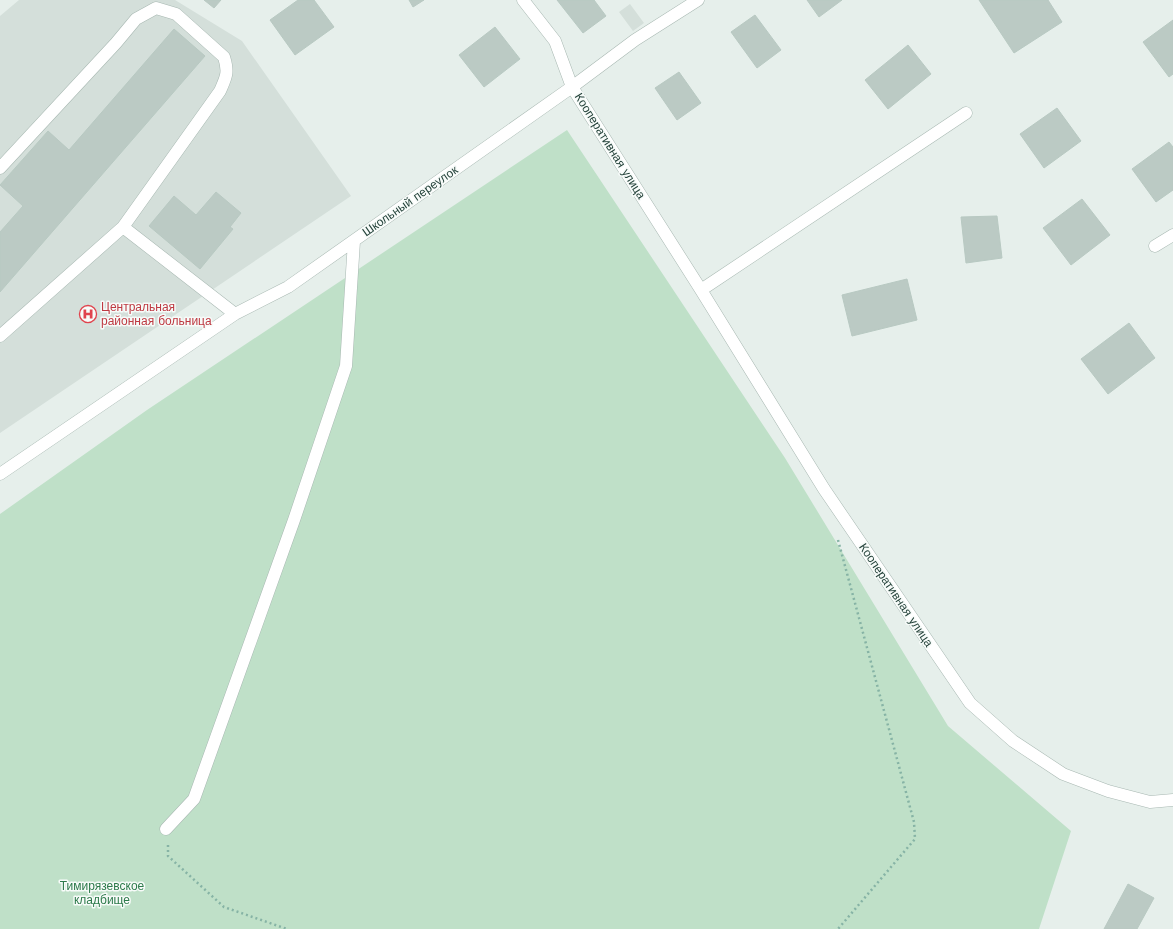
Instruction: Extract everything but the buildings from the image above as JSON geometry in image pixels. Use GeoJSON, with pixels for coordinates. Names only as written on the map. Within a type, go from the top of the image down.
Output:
{"type":"FeatureCollection","features":[{"type":"Feature","properties":{"kind":"street","name":"Кооперативная улица"},"geometry":{"type":"LineString","coordinates":[[523,0],[554,41],[572,86],[701,290],[824,490],[970,703],[1013,741],[1063,774],[1108,791],[1150,802],[1173,800]]}},
{"type":"Feature","properties":{"kind":"street","name":"Школьный переулок"},"geometry":{"type":"LineString","coordinates":[[0,474],[234,314],[288,287],[635,40],[698,0]]}},
{"type":"Feature","properties":{"kind":"street"},"geometry":{"type":"LineString","coordinates":[[0,168],[116,43],[136,18],[156,8],[176,14],[224,57],[227,66],[227,76],[220,91],[123,227],[0,336]]}},
{"type":"Feature","properties":{"kind":"street"},"geometry":{"type":"LineString","coordinates":[[701,290],[966,113]]}},
{"type":"Feature","properties":{"kind":"street"},"geometry":{"type":"LineString","coordinates":[[123,227],[234,314]]}},
{"type":"Feature","properties":{"kind":"street"},"geometry":{"type":"LineString","coordinates":[[1155,246],[1173,234]]}},
{"type":"Feature","properties":{"kind":"street"},"geometry":{"type":"LineString","coordinates":[[166,829],[194,799],[294,520],[346,366],[354,241]]}},
{"type":"Feature","properties":{"kind":"path"},"geometry":{"type":"LineString","coordinates":[[836,535],[914,822],[915,839],[838,929]]}},
{"type":"Feature","properties":{"kind":"path"},"geometry":{"type":"LineString","coordinates":[[166,829],[168,856],[224,907],[287,929]]}},
{"type":"Feature","properties":{"kind":"shaded area","name":"Центральная районная больница"},"geometry":{"type":"Polygon","coordinates":[[[19,0],[175,0],[242,41],[351,196],[0,433],[0,16],[19,0]]]}},
{"type":"Feature","properties":{"kind":"shaded area"},"geometry":{"type":"Polygon","coordinates":[[[630,4],[644,23],[633,31],[619,12],[630,4]]]}},
{"type":"Feature","properties":{"kind":"green space","name":"Тимирязевское кладбище"},"geometry":{"type":"Polygon","coordinates":[[[567,130],[785,458],[948,726],[1071,831],[1039,929],[0,929],[0,514],[147,410],[567,130]]]}},
{"type":"Feature","properties":{"kind":"place","name":"Центральная районная больница"},"geometry":{"type":"Point","coordinates":[88,314]}}]}
